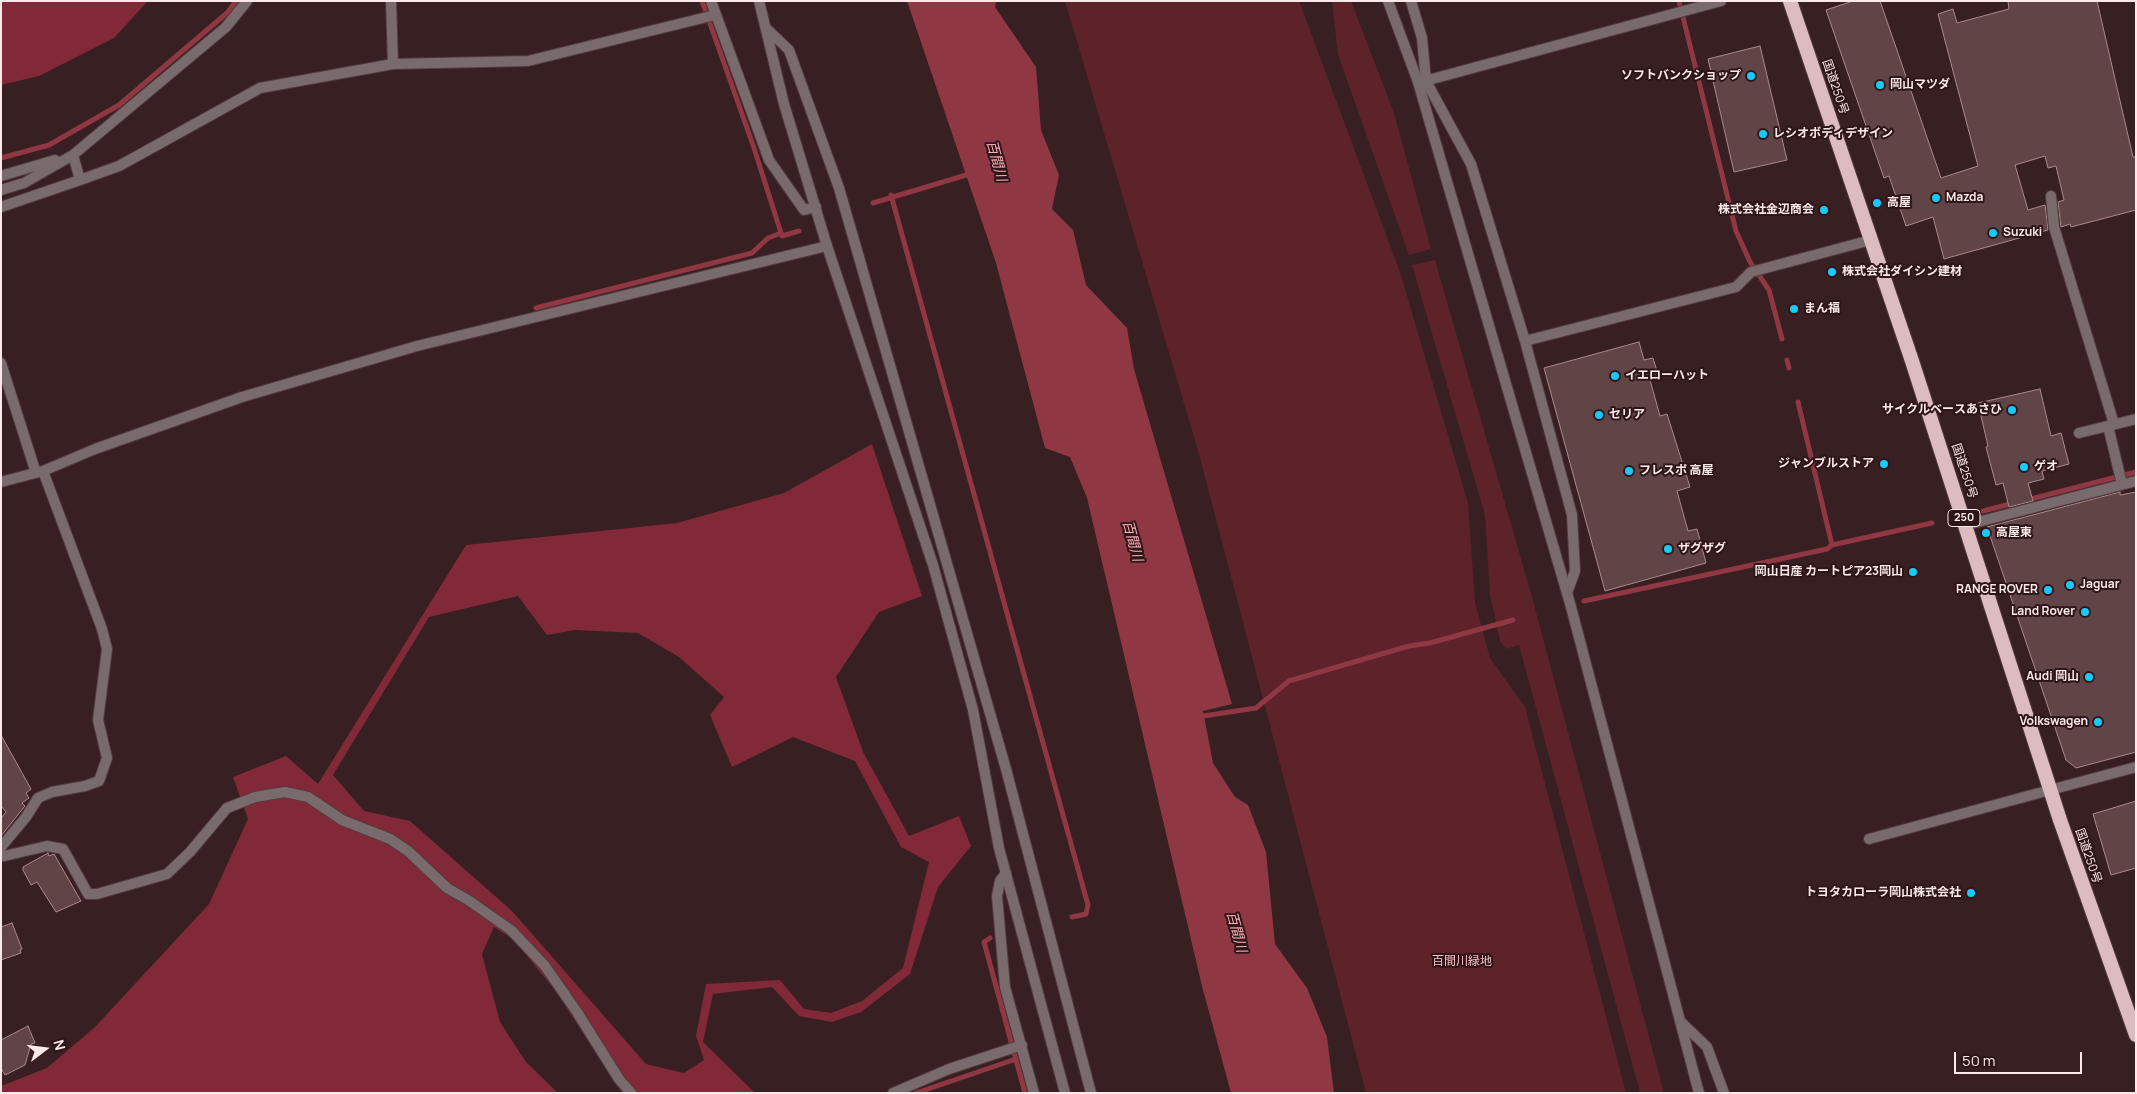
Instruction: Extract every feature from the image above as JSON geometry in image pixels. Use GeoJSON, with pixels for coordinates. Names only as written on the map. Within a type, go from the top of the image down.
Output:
{"type":"FeatureCollection","features":[{"type":"Feature","properties":{"kind":"highway","name":"国道250号"},"geometry":{"type":"LineString","coordinates":[[1790,1],[1966,526],[2050,790],[2136,1035]]}},
{"type":"Feature","properties":{"kind":"street"},"geometry":{"type":"LineString","coordinates":[[1,190],[24,182],[73,155],[226,26],[247,1]]}},
{"type":"Feature","properties":{"kind":"street"},"geometry":{"type":"LineString","coordinates":[[391,1],[393,64]]}},
{"type":"Feature","properties":{"kind":"street"},"geometry":{"type":"LineString","coordinates":[[710,1],[710,16],[769,160],[804,210],[816,207]]}},
{"type":"Feature","properties":{"kind":"street"},"geometry":{"type":"LineString","coordinates":[[759,1],[784,104],[827,246],[933,565],[973,710],[995,832],[1065,1093]]}},
{"type":"Feature","properties":{"kind":"street"},"geometry":{"type":"LineString","coordinates":[[1388,1],[1422,81],[1567,593],[1699,1093]]}},
{"type":"Feature","properties":{"kind":"street"},"geometry":{"type":"LineString","coordinates":[[1411,1],[1422,38],[1422,81],[1471,164],[1525,341],[1572,515],[1575,571],[1567,593]]}},
{"type":"Feature","properties":{"kind":"street"},"geometry":{"type":"LineString","coordinates":[[1422,81],[1721,1]]}},
{"type":"Feature","properties":{"kind":"street"},"geometry":{"type":"LineString","coordinates":[[1,207],[119,166],[260,88],[393,64],[528,61],[710,16]]}},
{"type":"Feature","properties":{"kind":"street"},"geometry":{"type":"LineString","coordinates":[[766,28],[789,50],[842,197],[1006,769],[1091,1093]]}},
{"type":"Feature","properties":{"kind":"street"},"geometry":{"type":"LineString","coordinates":[[1,176],[73,155]]}},
{"type":"Feature","properties":{"kind":"street"},"geometry":{"type":"LineString","coordinates":[[73,155],[80,180]]}},
{"type":"Feature","properties":{"kind":"street"},"geometry":{"type":"LineString","coordinates":[[2051,196],[2054,228],[2111,425],[2121,479]]}},
{"type":"Feature","properties":{"kind":"street"},"geometry":{"type":"LineString","coordinates":[[1525,341],[1736,287],[1756,271],[1871,240]]}},
{"type":"Feature","properties":{"kind":"street"},"geometry":{"type":"LineString","coordinates":[[1,482],[39,472],[95,449],[242,396],[417,346],[827,246]]}},
{"type":"Feature","properties":{"kind":"street"},"geometry":{"type":"LineString","coordinates":[[1,363],[39,472],[102,628],[107,649],[98,720],[107,758],[99,781],[85,786],[52,792],[38,798],[26,817],[1,847]]}},
{"type":"Feature","properties":{"kind":"street"},"geometry":{"type":"LineString","coordinates":[[2079,433],[2136,419]]}},
{"type":"Feature","properties":{"kind":"street"},"geometry":{"type":"LineString","coordinates":[[1966,526],[2121,479],[2136,480]]}},
{"type":"Feature","properties":{"kind":"street"},"geometry":{"type":"LineString","coordinates":[[1869,839],[2136,767]]}},
{"type":"Feature","properties":{"kind":"street"},"geometry":{"type":"LineString","coordinates":[[1,853],[4,856],[47,846],[63,849],[88,894],[97,894],[167,874],[190,852],[228,808],[255,797],[285,792],[308,797],[342,820],[390,839],[408,851],[447,888],[511,930],[545,966],[577,1012],[619,1080],[631,1093]]}},
{"type":"Feature","properties":{"kind":"street"},"geometry":{"type":"LineString","coordinates":[[1006,873],[1000,881],[998,896],[1005,987],[1016,1047],[1034,1093]]}},
{"type":"Feature","properties":{"kind":"street"},"geometry":{"type":"LineString","coordinates":[[1680,1021],[1707,1047],[1724,1093]]}},
{"type":"Feature","properties":{"kind":"street"},"geometry":{"type":"LineString","coordinates":[[893,1093],[949,1069],[1016,1047]]}},
{"type":"Feature","properties":{"kind":"green space","name":"百間川緑地"},"geometry":{"type":"Polygon","coordinates":[[[1065,1],[1299,1],[1400,272],[1468,503],[1475,602],[1490,658],[1525,707],[1626,1093],[1366,1093],[1199,454],[1065,1]]]}},
{"type":"Feature","properties":{"kind":"green space"},"geometry":{"type":"Polygon","coordinates":[[[1332,1],[1351,1],[1394,113],[1431,249],[1409,255],[1338,55],[1332,1]]]}},
{"type":"Feature","properties":{"kind":"green space"},"geometry":{"type":"Polygon","coordinates":[[[1435,260],[1532,597],[1664,1093],[1640,1093],[1519,645],[1506,649],[1500,641],[1490,595],[1485,515],[1412,265],[1435,260]]]}},
{"type":"Feature","properties":{"kind":"shaded area"},"geometry":{"type":"Polygon","coordinates":[[[1,1],[148,1],[114,38],[39,76],[1,85],[1,1]]]}},
{"type":"Feature","properties":{"kind":"shaded area"},"geometry":{"type":"Polygon","coordinates":[[[872,444],[922,596],[879,612],[836,677],[863,752],[909,836],[959,816],[971,846],[938,887],[910,974],[861,1012],[832,1022],[799,1016],[772,987],[713,994],[703,1042],[755,1093],[622,1093],[555,990],[514,940],[494,927],[482,954],[500,1022],[526,1062],[558,1093],[1,1093],[1,1086],[47,1068],[95,1027],[209,904],[248,819],[233,777],[286,756],[318,784],[466,545],[677,523],[784,493],[872,444]],[[518,596],[429,617],[333,775],[364,811],[410,821],[512,911],[646,1064],[684,1073],[704,1060],[696,1036],[706,984],[780,980],[804,1009],[831,1013],[862,1001],[903,968],[929,862],[901,847],[855,761],[793,737],[732,767],[710,715],[724,697],[679,657],[638,633],[575,630],[547,635],[518,596]]]}},
{"type":"Feature","properties":{"kind":"water","name":"百間川"},"geometry":{"type":"Polygon","coordinates":[[[907,1],[996,1],[995,7],[1036,67],[1041,130],[1059,175],[1052,209],[1073,230],[1086,285],[1127,328],[1134,369],[1232,704],[1203,711],[1213,763],[1235,797],[1248,805],[1266,852],[1275,944],[1307,988],[1327,1037],[1334,1093],[1231,1093],[1202,986],[1087,498],[1070,457],[1045,448],[996,263],[907,1]]]}},
{"type":"Feature","properties":{"kind":"building"},"geometry":{"type":"Polygon","coordinates":[[[1853,1],[1880,1],[1941,178],[1978,166],[1938,14],[1953,9],[1957,23],[2009,9],[2008,1],[2097,1],[2133,157],[2136,157],[2136,210],[2071,227],[2070,224],[2061,227],[2058,202],[2064,200],[2056,166],[2048,168],[2045,156],[2015,165],[2028,210],[2045,205],[2048,230],[1944,259],[1933,217],[1906,226],[1889,176],[1884,178],[1826,10],[1853,1]]]}},
{"type":"Feature","properties":{"kind":"building"},"geometry":{"type":"Polygon","coordinates":[[[1760,46],[1787,160],[1734,172],[1708,59],[1760,46]]]}},
{"type":"Feature","properties":{"kind":"building","name":"フレスポ 高屋"},"geometry":{"type":"Polygon","coordinates":[[[1639,342],[1644,360],[1653,358],[1659,378],[1650,380],[1660,416],[1667,414],[1690,487],[1677,491],[1688,531],[1697,529],[1706,563],[1605,591],[1544,368],[1639,342]]]}},
{"type":"Feature","properties":{"kind":"building"},"geometry":{"type":"Polygon","coordinates":[[[2040,389],[2051,436],[2061,433],[2069,464],[2042,471],[2044,479],[2028,483],[2033,501],[2009,507],[2003,483],[1996,485],[1986,447],[1988,446],[1978,403],[2040,389]]]}},
{"type":"Feature","properties":{"kind":"building"},"geometry":{"type":"Polygon","coordinates":[[[2120,492],[2120,495],[2136,492],[2136,752],[2076,768],[2066,760],[1987,527],[2120,492]]]}},
{"type":"Feature","properties":{"kind":"building"},"geometry":{"type":"Polygon","coordinates":[[[1,735],[31,789],[26,793],[29,798],[22,803],[25,806],[1,836],[1,818],[6,812],[1,806],[1,735]]]}},
{"type":"Feature","properties":{"kind":"building"},"geometry":{"type":"Polygon","coordinates":[[[2136,801],[2136,868],[2111,875],[2093,814],[2136,801]]]}},
{"type":"Feature","properties":{"kind":"building"},"geometry":{"type":"Polygon","coordinates":[[[48,853],[49,856],[54,854],[81,901],[56,912],[37,882],[31,885],[23,870],[23,867],[48,853]]]}},
{"type":"Feature","properties":{"kind":"building"},"geometry":{"type":"Polygon","coordinates":[[[12,923],[22,949],[20,950],[21,953],[1,960],[1,927],[12,923]]]}},
{"type":"Feature","properties":{"kind":"building"},"geometry":{"type":"Polygon","coordinates":[[[28,1026],[35,1043],[31,1044],[25,1065],[5,1075],[1,1068],[1,1040],[28,1026]]]}},
{"type":"Feature","properties":{"kind":"waterway"},"geometry":{"type":"LineString","coordinates":[[1,158],[49,145],[119,105],[227,13],[236,1]]}},
{"type":"Feature","properties":{"kind":"waterway"},"geometry":{"type":"LineString","coordinates":[[702,1],[753,145],[782,236],[799,231]]}},
{"type":"Feature","properties":{"kind":"waterway"},"geometry":{"type":"LineString","coordinates":[[1679,1],[1736,231],[1750,262],[1769,290],[1782,339]]}},
{"type":"Feature","properties":{"kind":"waterway"},"geometry":{"type":"LineString","coordinates":[[873,203],[973,173]]}},
{"type":"Feature","properties":{"kind":"waterway"},"geometry":{"type":"LineString","coordinates":[[891,195],[1088,905],[1086,914],[1072,917]]}},
{"type":"Feature","properties":{"kind":"waterway"},"geometry":{"type":"LineString","coordinates":[[536,308],[752,253],[768,238],[781,233]]}},
{"type":"Feature","properties":{"kind":"waterway"},"geometry":{"type":"LineString","coordinates":[[1787,360],[1789,368]]}},
{"type":"Feature","properties":{"kind":"waterway"},"geometry":{"type":"LineString","coordinates":[[1798,402],[1832,545]]}},
{"type":"Feature","properties":{"kind":"waterway"},"geometry":{"type":"LineString","coordinates":[[2027,500],[2136,472]]}},
{"type":"Feature","properties":{"kind":"waterway"},"geometry":{"type":"LineString","coordinates":[[1983,511],[2014,503]]}},
{"type":"Feature","properties":{"kind":"waterway"},"geometry":{"type":"LineString","coordinates":[[1584,601],[1827,549],[1832,545],[1932,523]]}},
{"type":"Feature","properties":{"kind":"waterway"},"geometry":{"type":"LineString","coordinates":[[1197,717],[1256,708],[1289,681],[1409,646],[1430,643],[1513,620]]}},
{"type":"Feature","properties":{"kind":"waterway"},"geometry":{"type":"LineString","coordinates":[[990,938],[984,942],[1025,1093]]}},
{"type":"Feature","properties":{"kind":"waterway"},"geometry":{"type":"LineString","coordinates":[[916,1093],[1016,1059]]}},
{"type":"Feature","properties":{"kind":"place","name":"ソフトバンクショップ"},"geometry":{"type":"Point","coordinates":[1751,76]}},
{"type":"Feature","properties":{"kind":"place","name":"岡山マツダ"},"geometry":{"type":"Point","coordinates":[1880,85]}},
{"type":"Feature","properties":{"kind":"place","name":"レシオボディデザイン"},"geometry":{"type":"Point","coordinates":[1763,134]}},
{"type":"Feature","properties":{"kind":"place","name":"Mazda"},"geometry":{"type":"Point","coordinates":[1936,198]}},
{"type":"Feature","properties":{"kind":"place","name":"高屋"},"geometry":{"type":"Point","coordinates":[1877,203]}},
{"type":"Feature","properties":{"kind":"place","name":"株式会社金辺商会"},"geometry":{"type":"Point","coordinates":[1824,210]}},
{"type":"Feature","properties":{"kind":"place","name":"Suzuki"},"geometry":{"type":"Point","coordinates":[1993,233]}},
{"type":"Feature","properties":{"kind":"place","name":"株式会社ダイシン建材"},"geometry":{"type":"Point","coordinates":[1832,272]}},
{"type":"Feature","properties":{"kind":"place","name":"まん福"},"geometry":{"type":"Point","coordinates":[1794,309]}},
{"type":"Feature","properties":{"kind":"place","name":"イエローハット"},"geometry":{"type":"Point","coordinates":[1615,376]}},
{"type":"Feature","properties":{"kind":"place","name":"サイクルベースあさひ"},"geometry":{"type":"Point","coordinates":[2012,410]}},
{"type":"Feature","properties":{"kind":"place","name":"セリア"},"geometry":{"type":"Point","coordinates":[1599,415]}},
{"type":"Feature","properties":{"kind":"place","name":"ジャンブルストア"},"geometry":{"type":"Point","coordinates":[1884,464]}},
{"type":"Feature","properties":{"kind":"place","name":"ゲオ"},"geometry":{"type":"Point","coordinates":[2024,467]}},
{"type":"Feature","properties":{"kind":"place","name":"フレスポ 高屋"},"geometry":{"type":"Point","coordinates":[1629,471]}},
{"type":"Feature","properties":{"kind":"place","name":"高屋東"},"geometry":{"type":"Point","coordinates":[1986,533]}},
{"type":"Feature","properties":{"kind":"place","name":"ザグザグ"},"geometry":{"type":"Point","coordinates":[1668,549]}},
{"type":"Feature","properties":{"kind":"place","name":"岡山日産 カートピア23岡山"},"geometry":{"type":"Point","coordinates":[1913,572]}},
{"type":"Feature","properties":{"kind":"place","name":"Jaguar"},"geometry":{"type":"Point","coordinates":[2070,585]}},
{"type":"Feature","properties":{"kind":"place","name":"RANGE ROVER"},"geometry":{"type":"Point","coordinates":[2048,590]}},
{"type":"Feature","properties":{"kind":"place","name":"Land Rover"},"geometry":{"type":"Point","coordinates":[2085,612]}},
{"type":"Feature","properties":{"kind":"place","name":"Audi 岡山"},"geometry":{"type":"Point","coordinates":[2089,677]}},
{"type":"Feature","properties":{"kind":"place","name":"Volkswagen"},"geometry":{"type":"Point","coordinates":[2098,722]}},
{"type":"Feature","properties":{"kind":"place","name":"トヨタカローラ岡山株式会社"},"geometry":{"type":"Point","coordinates":[1971,893]}}]}
